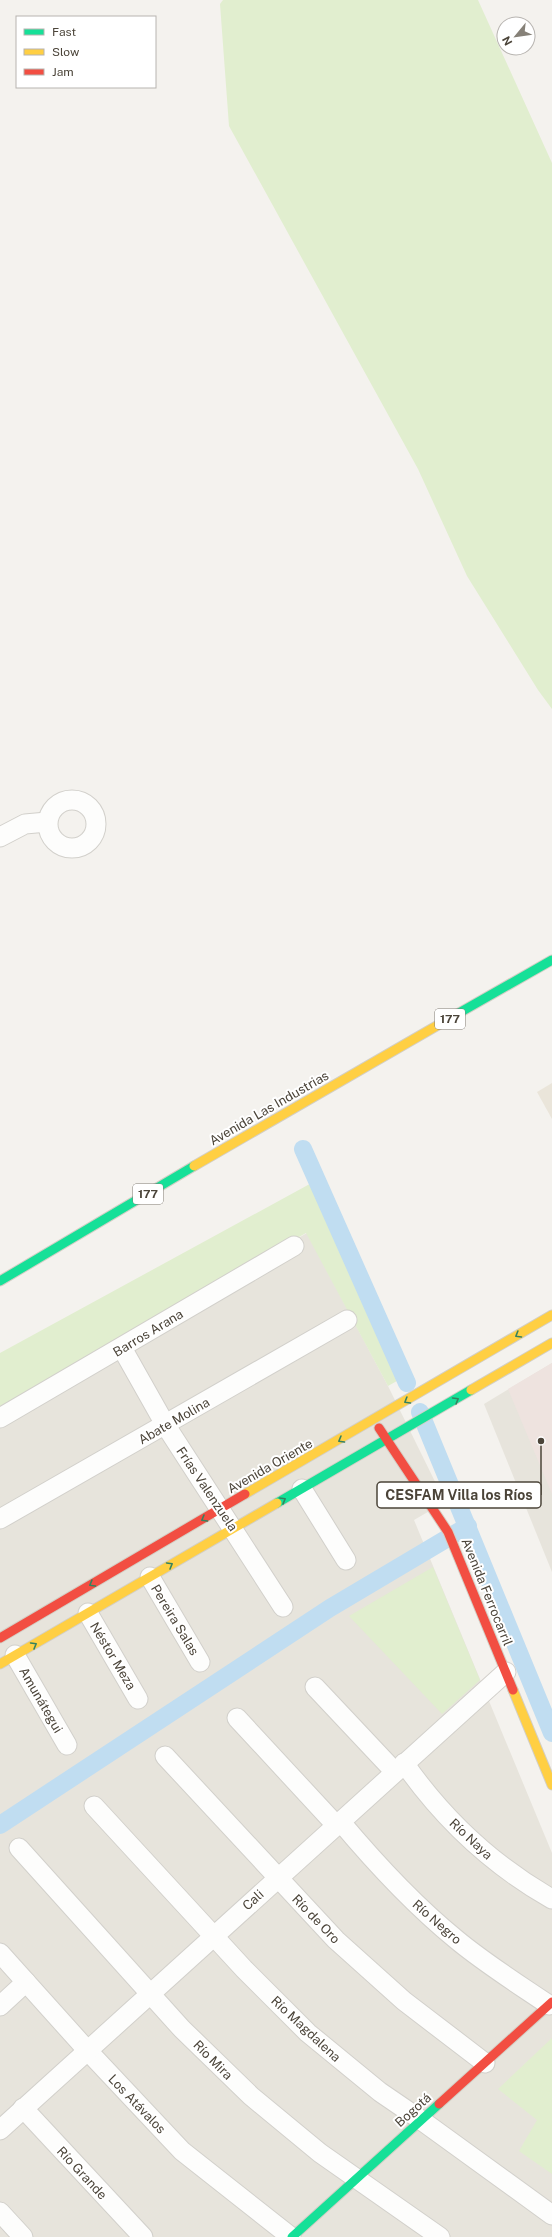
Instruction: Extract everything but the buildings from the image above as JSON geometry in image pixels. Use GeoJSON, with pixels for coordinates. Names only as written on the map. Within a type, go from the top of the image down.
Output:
{"type":"FeatureCollection","features":[{"type":"Feature","properties":{"kind":"street"},"geometry":{"type":"LineString","coordinates":[[0,837],[25,824],[47,822]]}},
{"type":"Feature","properties":{"kind":"street","name":"Avenida Las Industrias"},"geometry":{"type":"LineString","coordinates":[[0,1281],[295,1107],[552,960]]}},
{"type":"Feature","properties":{"kind":"street","name":"Barros Arana"},"geometry":{"type":"LineString","coordinates":[[0,1418],[294,1246]]}},
{"type":"Feature","properties":{"kind":"street","name":"Avenida Oriente"},"geometry":{"type":"LineString","coordinates":[[0,1638],[375,1420],[552,1315]]}},
{"type":"Feature","properties":{"kind":"street","name":"Abate Molina"},"geometry":{"type":"LineString","coordinates":[[0,1519],[166,1426],[347,1320]]}},
{"type":"Feature","properties":{"kind":"street"},"geometry":{"type":"LineString","coordinates":[[8,1660],[552,1344]]}},
{"type":"Feature","properties":{"kind":"street","name":"Frías Valenzuela"},"geometry":{"type":"LineString","coordinates":[[122,1348],[166,1426],[220,1510],[234,1528],[283,1607]]}},
{"type":"Feature","properties":{"kind":"street","name":"Avenida Ferrocarril"},"geometry":{"type":"LineString","coordinates":[[375,1420],[386,1440],[448,1532],[552,1785]]}},
{"type":"Feature","properties":{"kind":"street"},"geometry":{"type":"LineString","coordinates":[[302,1489],[346,1560]]}},
{"type":"Feature","properties":{"kind":"street","name":"Pereira Salas"},"geometry":{"type":"LineString","coordinates":[[150,1577],[200,1662]]}},
{"type":"Feature","properties":{"kind":"street","name":"Néstor Meza"},"geometry":{"type":"LineString","coordinates":[[88,1613],[138,1699]]}},
{"type":"Feature","properties":{"kind":"street","name":"Amunátegui"},"geometry":{"type":"LineString","coordinates":[[8,1660],[67,1745]]}},
{"type":"Feature","properties":{"kind":"street","name":"Cali"},"geometry":{"type":"LineString","coordinates":[[0,2130],[86,2050],[506,1672]]}},
{"type":"Feature","properties":{"kind":"street","name":"Río Naya"},"geometry":{"type":"LineString","coordinates":[[315,1687],[400,1767],[466,1837],[512,1874],[552,1899]]}},
{"type":"Feature","properties":{"kind":"street","name":"Río Negro"},"geometry":{"type":"LineString","coordinates":[[237,1718],[398,1887],[430,1917],[486,1962],[551,2004]]}},
{"type":"Feature","properties":{"kind":"street","name":"Río de Oro"},"geometry":{"type":"LineString","coordinates":[[165,1756],[306,1909],[367,1969],[410,2006],[485,2063]]}},
{"type":"Feature","properties":{"kind":"street","name":"Río Magdalena"},"geometry":{"type":"LineString","coordinates":[[94,1806],[254,1980],[308,2033],[380,2092],[552,2215]]}},
{"type":"Feature","properties":{"kind":"street","name":"Río Mira"},"geometry":{"type":"LineString","coordinates":[[19,1848],[216,2064],[251,2096],[320,2153],[358,2177],[440,2237]]}},
{"type":"Feature","properties":{"kind":"street","name":"Los Atávalos"},"geometry":{"type":"LineString","coordinates":[[0,1953],[86,2050],[182,2151],[292,2237]]}},
{"type":"Feature","properties":{"kind":"street"},"geometry":{"type":"LineString","coordinates":[[0,2006],[26,1982]]}},
{"type":"Feature","properties":{"kind":"street","name":"Bogotá"},"geometry":{"type":"LineString","coordinates":[[292,2237],[551,2004]]}},
{"type":"Feature","properties":{"kind":"street","name":"Río Grande"},"geometry":{"type":"LineString","coordinates":[[23,2108],[69,2160],[143,2237]]}},
{"type":"Feature","properties":{"kind":"street"},"geometry":{"type":"LineString","coordinates":[[0,2212],[23,2237]]}},
{"type":"Feature","properties":{"kind":"shaded area"},"geometry":{"type":"Polygon","coordinates":[[[552,1083],[552,1119],[537,1092],[552,1083]]]}},
{"type":"Feature","properties":{"kind":"shaded area"},"geometry":{"type":"Polygon","coordinates":[[[307,1233],[388,1386],[445,1502],[414,1520],[552,1853],[552,2237],[0,2237],[0,1408],[307,1233]]]}},
{"type":"Feature","properties":{"kind":"shaded area"},"geometry":{"type":"Polygon","coordinates":[[[552,1363],[552,1572],[484,1404],[552,1363]]]}},
{"type":"Feature","properties":{"kind":"shaded area"},"geometry":{"type":"Polygon","coordinates":[[[552,1363],[552,1494],[508,1389],[552,1363]]]}},
{"type":"Feature","properties":{"kind":"green space"},"geometry":{"type":"Polygon","coordinates":[[[223,0],[478,0],[496,40],[496,56],[503,56],[552,163],[552,709],[538,690],[467,576],[418,469],[229,126],[220,4],[223,0]]]}},
{"type":"Feature","properties":{"kind":"green space"},"geometry":{"type":"Polygon","coordinates":[[[317,1180],[404,1377],[388,1386],[306,1233],[0,1408],[0,1353],[317,1180]]]}},
{"type":"Feature","properties":{"kind":"green space"},"geometry":{"type":"Polygon","coordinates":[[[433,1567],[480,1680],[442,1714],[349,1616],[433,1567]]]}},
{"type":"Feature","properties":{"kind":"green space"},"geometry":{"type":"Polygon","coordinates":[[[552,2038],[552,2174],[519,2151],[537,2120],[498,2089],[552,2038]]]}},
{"type":"Feature","properties":{"kind":"waterway"},"geometry":{"type":"LineString","coordinates":[[303,1149],[407,1383]]}},
{"type":"Feature","properties":{"kind":"waterway"},"geometry":{"type":"LineString","coordinates":[[420,1412],[552,1733]]}},
{"type":"Feature","properties":{"kind":"waterway"},"geometry":{"type":"LineString","coordinates":[[0,1825],[330,1608],[468,1526]]}},
{"type":"Feature","properties":{"kind":"traffic: fast"},"geometry":{"type":"LineString","coordinates":[[452,1017],[552,960]]}},
{"type":"Feature","properties":{"kind":"traffic: fast"},"geometry":{"type":"LineString","coordinates":[[0,1281],[194,1166]]}},
{"type":"Feature","properties":{"kind":"traffic: fast"},"geometry":{"type":"LineString","coordinates":[[277,1503],[471,1390]]}},
{"type":"Feature","properties":{"kind":"traffic: fast"},"geometry":{"type":"LineString","coordinates":[[292,2237],[439,2104]]}},
{"type":"Feature","properties":{"kind":"traffic: slow"},"geometry":{"type":"LineString","coordinates":[[194,1166],[452,1017]]}},
{"type":"Feature","properties":{"kind":"traffic: slow"},"geometry":{"type":"LineString","coordinates":[[245,1494],[552,1315]]}},
{"type":"Feature","properties":{"kind":"traffic: slow"},"geometry":{"type":"LineString","coordinates":[[471,1390],[552,1343]]}},
{"type":"Feature","properties":{"kind":"traffic: slow"},"geometry":{"type":"LineString","coordinates":[[0,1664],[277,1503]]}},
{"type":"Feature","properties":{"kind":"traffic: slow"},"geometry":{"type":"LineString","coordinates":[[513,1690],[552,1785]]}},
{"type":"Feature","properties":{"kind":"traffic: jam"},"geometry":{"type":"LineString","coordinates":[[379,1428],[448,1532],[513,1690]]}},
{"type":"Feature","properties":{"kind":"traffic: jam"},"geometry":{"type":"LineString","coordinates":[[0,1638],[245,1494]]}},
{"type":"Feature","properties":{"kind":"traffic: jam"},"geometry":{"type":"LineString","coordinates":[[439,2104],[552,2002]]}},
{"type":"Feature","properties":{"kind":"place","name":"CESFAM Villa los Ríos"},"geometry":{"type":"Point","coordinates":[541,1441]}}]}
